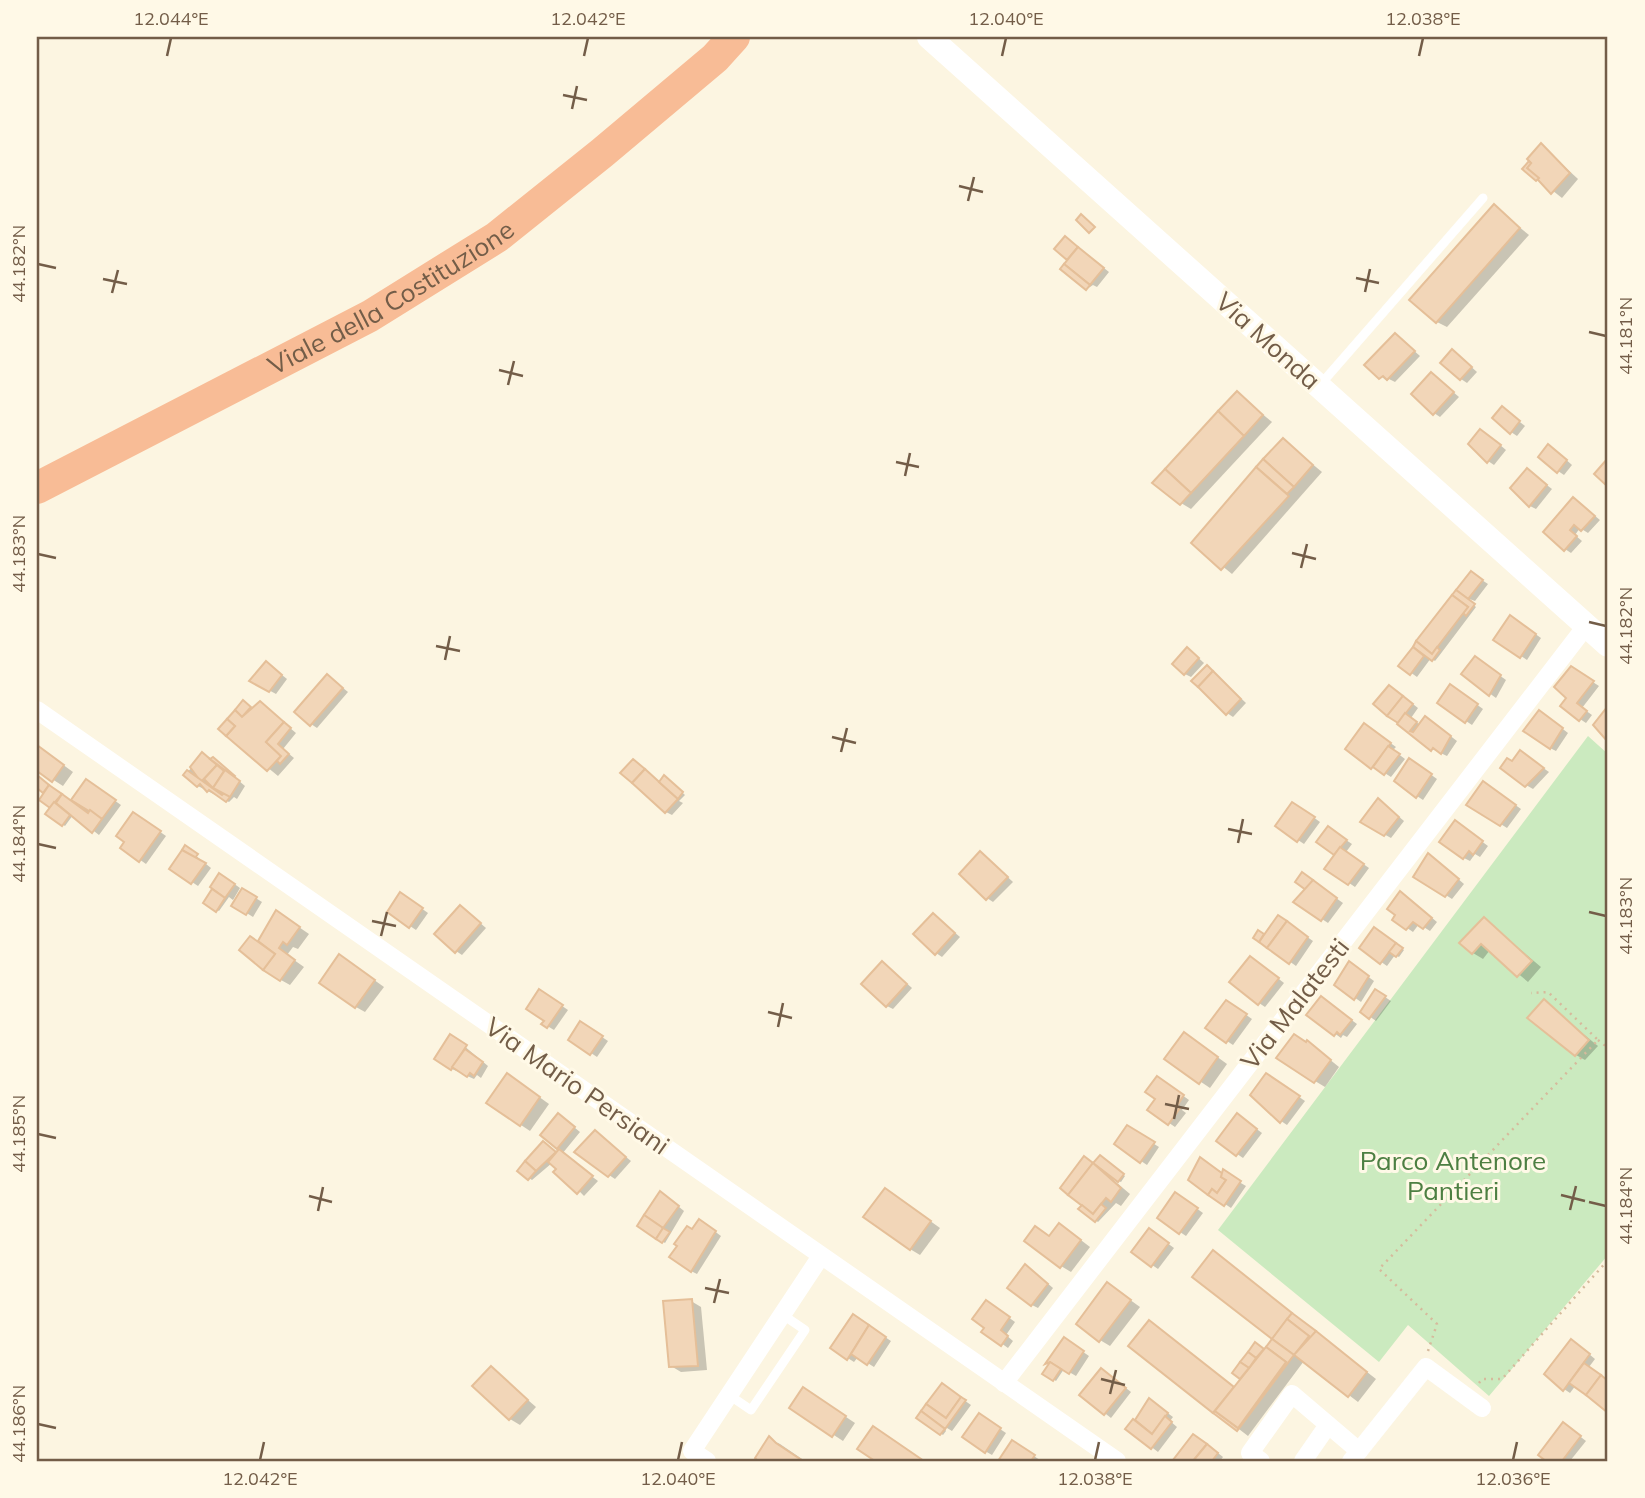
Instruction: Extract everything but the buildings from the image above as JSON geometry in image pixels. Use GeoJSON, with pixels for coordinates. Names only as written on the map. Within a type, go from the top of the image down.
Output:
{"type":"FeatureCollection","features":[{"type":"Feature","properties":{"kind":"highway","name":"Viale della Costituzione"},"geometry":{"type":"LineString","coordinates":[[37,488],[116,446],[247,383],[370,316],[497,237],[724,47],[748,37]]}},
{"type":"Feature","properties":{"kind":"main road","name":"Via Monda"},"geometry":{"type":"LineString","coordinates":[[929,37],[1608,645]]}},
{"type":"Feature","properties":{"kind":"street","name":"Via Malatesti"},"geometry":{"type":"LineString","coordinates":[[1004,1383],[1586,625]]}},
{"type":"Feature","properties":{"kind":"street","name":"Via Mario Persiani"},"geometry":{"type":"LineString","coordinates":[[37,710],[1117,1461]]}},
{"type":"Feature","properties":{"kind":"street"},"geometry":{"type":"LineString","coordinates":[[707,1461],[692,1451],[821,1256]]}},
{"type":"Feature","properties":{"kind":"street"},"geometry":{"type":"LineString","coordinates":[[1261,1461],[1250,1453],[1292,1395],[1328,1425],[1355,1456],[1426,1367],[1475,1402]]}},
{"type":"Feature","properties":{"kind":"street"},"geometry":{"type":"LineString","coordinates":[[1303,1461],[1328,1425]]}},
{"type":"Feature","properties":{"kind":"lane"},"geometry":{"type":"LineString","coordinates":[[1319,386],[1483,198]]}},
{"type":"Feature","properties":{"kind":"lane"},"geometry":{"type":"LineString","coordinates":[[729,1395],[751,1410],[805,1330],[783,1315]]}},
{"type":"Feature","properties":{"kind":"path"},"geometry":{"type":"LineString","coordinates":[[1531,993],[1548,992],[1608,1048]]}},
{"type":"Feature","properties":{"kind":"path"},"geometry":{"type":"LineString","coordinates":[[1420,1374],[1437,1324],[1379,1269],[1598,1040]]}},
{"type":"Feature","properties":{"kind":"path"},"geometry":{"type":"LineString","coordinates":[[1475,1402],[1482,1379],[1502,1378],[1608,1260]]}},
{"type":"Feature","properties":{"kind":"green space","name":"Parco Antenore Pantieri"},"geometry":{"type":"Polygon","coordinates":[[[1588,736],[1608,754],[1608,1255],[1489,1396],[1408,1325],[1379,1362],[1218,1230],[1588,736]]]}}]}
